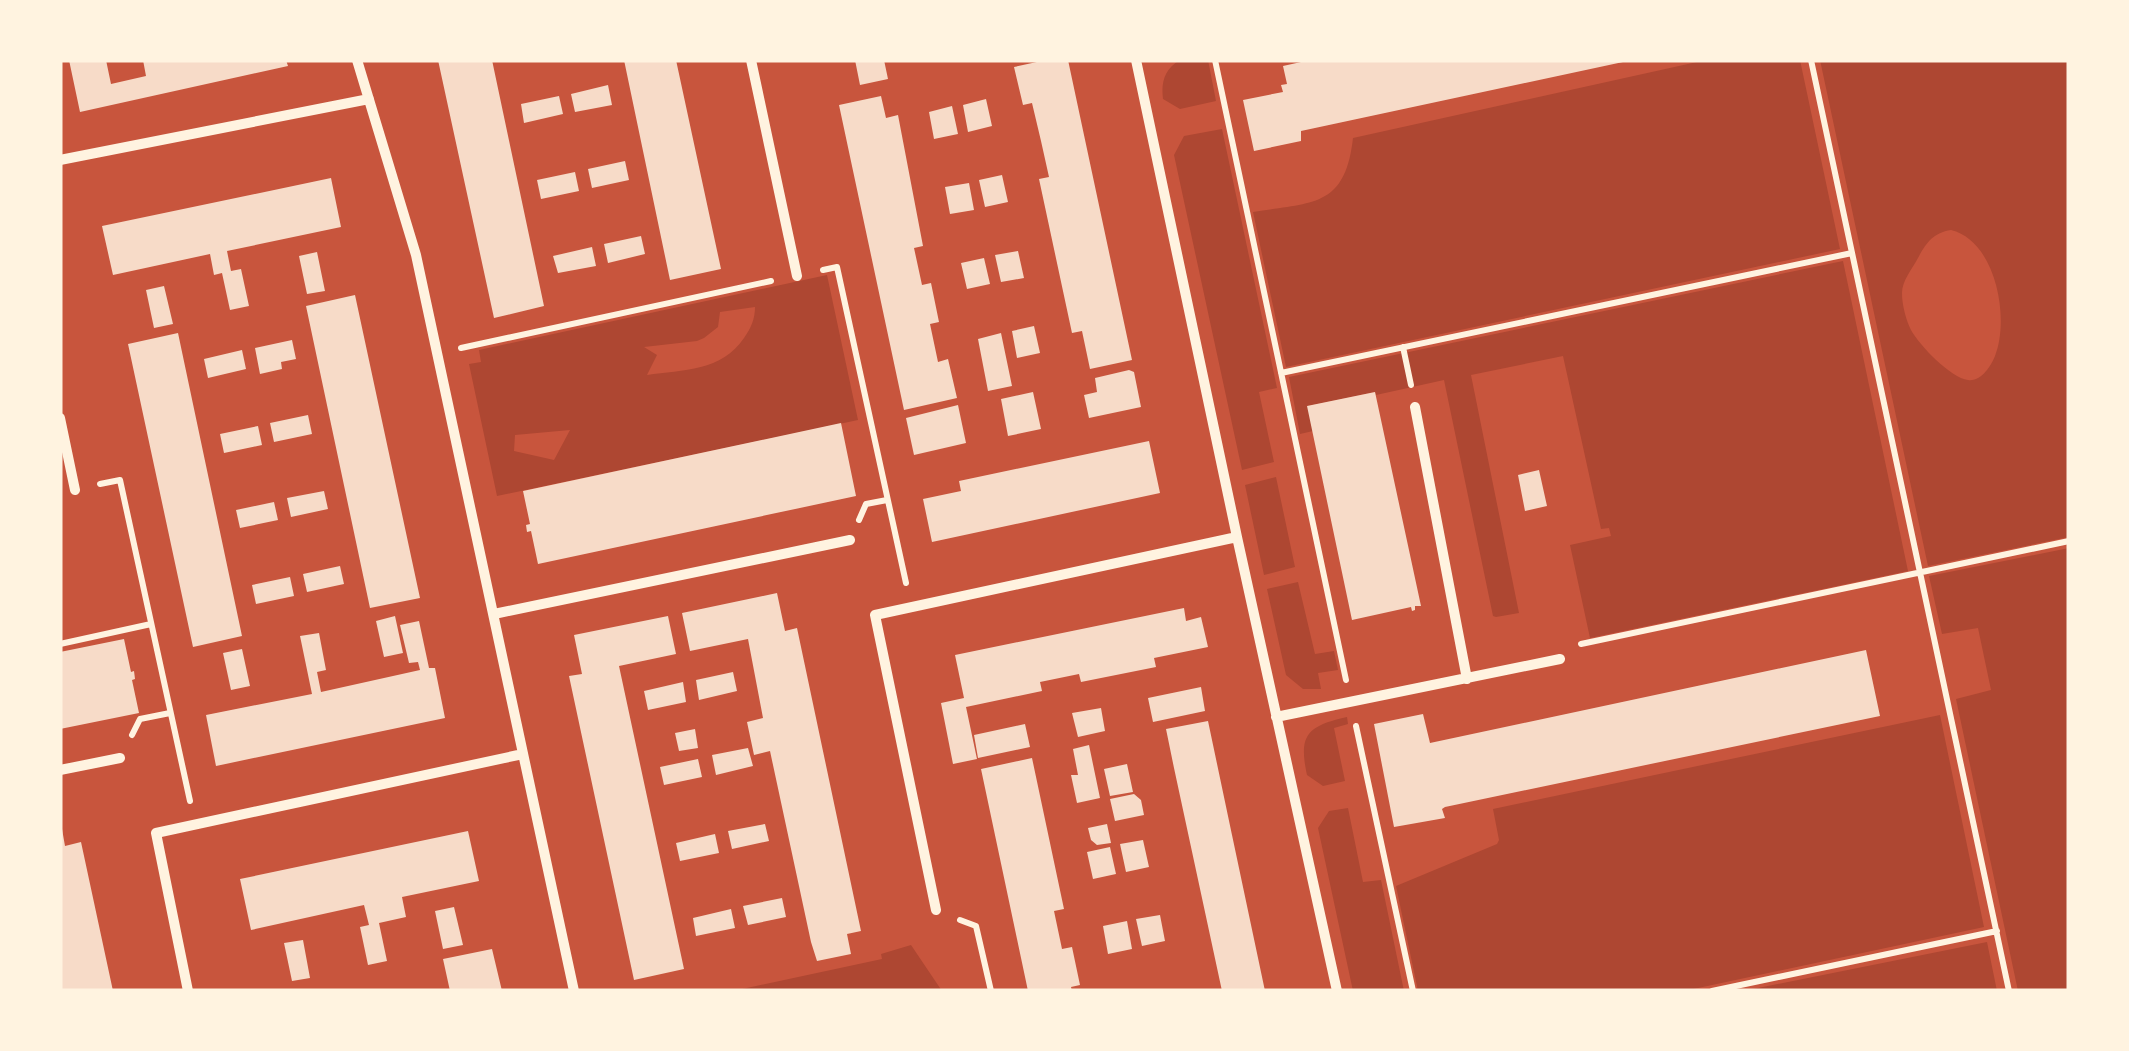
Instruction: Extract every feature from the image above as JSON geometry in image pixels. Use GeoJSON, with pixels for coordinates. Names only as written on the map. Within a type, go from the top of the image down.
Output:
{"type":"FeatureCollection","features":[{"type":"Feature","properties":{"kind":"street"},"geometry":{"type":"LineString","coordinates":[[357,60],[416,255],[574,991]]}},
{"type":"Feature","properties":{"kind":"street"},"geometry":{"type":"LineString","coordinates":[[751,60],[797,276]]}},
{"type":"Feature","properties":{"kind":"street"},"geometry":{"type":"LineString","coordinates":[[1136,60],[1337,991]]}},
{"type":"Feature","properties":{"kind":"street"},"geometry":{"type":"LineString","coordinates":[[60,160],[369,99]]}},
{"type":"Feature","properties":{"kind":"street"},"geometry":{"type":"LineString","coordinates":[[1415,407],[1467,679]]}},
{"type":"Feature","properties":{"kind":"street"},"geometry":{"type":"LineString","coordinates":[[60,418],[75,490]]}},
{"type":"Feature","properties":{"kind":"street"},"geometry":{"type":"LineString","coordinates":[[936,910],[875,614],[1237,538]]}},
{"type":"Feature","properties":{"kind":"street"},"geometry":{"type":"LineString","coordinates":[[494,614],[850,540]]}},
{"type":"Feature","properties":{"kind":"street"},"geometry":{"type":"LineString","coordinates":[[1276,717],[1560,660]]}},
{"type":"Feature","properties":{"kind":"street"},"geometry":{"type":"LineString","coordinates":[[188,991],[156,834],[523,754]]}},
{"type":"Feature","properties":{"kind":"street"},"geometry":{"type":"LineString","coordinates":[[60,770],[120,758]]}},
{"type":"Feature","properties":{"kind":"path"},"geometry":{"type":"LineString","coordinates":[[1215,60],[1413,991]]}},
{"type":"Feature","properties":{"kind":"path"},"geometry":{"type":"LineString","coordinates":[[1811,60],[2009,991]]}},
{"type":"Feature","properties":{"kind":"path"},"geometry":{"type":"LineString","coordinates":[[1281,373],[1852,253]]}},
{"type":"Feature","properties":{"kind":"path"},"geometry":{"type":"LineString","coordinates":[[435,353],[836,268],[911,606]]}},
{"type":"Feature","properties":{"kind":"path"},"geometry":{"type":"LineString","coordinates":[[1403,347],[1415,407]]}},
{"type":"Feature","properties":{"kind":"path"},"geometry":{"type":"LineString","coordinates":[[75,490],[120,480],[196,825]]}},
{"type":"Feature","properties":{"kind":"path"},"geometry":{"type":"LineString","coordinates":[[1560,660],[1574,646],[2069,541]]}},
{"type":"Feature","properties":{"kind":"path"},"geometry":{"type":"LineString","coordinates":[[60,642],[151,624]]}},
{"type":"Feature","properties":{"kind":"path"},"geometry":{"type":"LineString","coordinates":[[120,758],[140,719],[170,713]]}},
{"type":"Feature","properties":{"kind":"path"},"geometry":{"type":"LineString","coordinates":[[936,910],[976,926],[990,991]]}},
{"type":"Feature","properties":{"kind":"path"},"geometry":{"type":"LineString","coordinates":[[1712,991],[1996,931]]}},
{"type":"Feature","properties":{"kind":"shaded area"},"geometry":{"type":"Polygon","coordinates":[[[1180,60],[1208,60],[1216,101],[1180,109],[1163,99],[1165,77],[1180,60]]]}},
{"type":"Feature","properties":{"kind":"shaded area"},"geometry":{"type":"Polygon","coordinates":[[[1706,60],[1800,60],[1840,249],[1286,367],[1253,212],[1309,203],[1334,190],[1349,161],[1353,138],[1706,60]]]}},
{"type":"Feature","properties":{"kind":"shaded area"},"geometry":{"type":"Polygon","coordinates":[[[1820,60],[2069,60],[2069,537],[1928,566],[1820,60]],[[1951,230],[1931,240],[1905,280],[1902,298],[1909,326],[1921,344],[1953,373],[1973,380],[1993,360],[2001,322],[1996,283],[1989,265],[1966,237],[1951,230]]]}},
{"type":"Feature","properties":{"kind":"shaded area"},"geometry":{"type":"Polygon","coordinates":[[[1222,129],[1277,388],[1259,392],[1274,462],[1242,470],[1174,155],[1184,136],[1222,129]]]}},
{"type":"Feature","properties":{"kind":"shaded area"},"geometry":{"type":"Polygon","coordinates":[[[1843,261],[1908,571],[1590,638],[1570,545],[1611,536],[1609,528],[1601,529],[1563,356],[1471,375],[1519,613],[1496,617],[1444,380],[1308,406],[1313,431],[1300,434],[1289,377],[1843,261]]]}},
{"type":"Feature","properties":{"kind":"shaded area"},"geometry":{"type":"Polygon","coordinates":[[[827,275],[858,420],[497,496],[469,364],[481,362],[479,350],[827,275]],[[755,307],[720,312],[718,327],[697,341],[644,347],[657,355],[647,375],[701,367],[725,357],[746,334],[755,307]],[[570,430],[515,435],[514,451],[554,460],[570,430]]]}},
{"type":"Feature","properties":{"kind":"shaded area"},"geometry":{"type":"Polygon","coordinates":[[[1276,477],[1295,567],[1264,575],[1245,485],[1276,477]]]}},
{"type":"Feature","properties":{"kind":"shaded area"},"geometry":{"type":"Polygon","coordinates":[[[2069,548],[2069,991],[2018,991],[1956,699],[1991,690],[1978,628],[1942,634],[1929,576],[2069,548]]]}},
{"type":"Feature","properties":{"kind":"shaded area"},"geometry":{"type":"Polygon","coordinates":[[[1298,582],[1315,654],[1334,651],[1338,670],[1318,673],[1321,689],[1303,689],[1286,675],[1267,589],[1298,582]]]}},
{"type":"Feature","properties":{"kind":"shaded area"},"geometry":{"type":"Polygon","coordinates":[[[1940,715],[1984,927],[1684,991],[1418,991],[1396,886],[1497,844],[1493,809],[1940,715]]]}},
{"type":"Feature","properties":{"kind":"shaded area"},"geometry":{"type":"Polygon","coordinates":[[[1347,717],[1348,724],[1334,728],[1345,781],[1323,786],[1307,775],[1305,741],[1315,728],[1347,717]]]}},
{"type":"Feature","properties":{"kind":"shaded area"},"geometry":{"type":"Polygon","coordinates":[[[1348,808],[1363,882],[1381,880],[1404,991],[1353,991],[1318,828],[1329,811],[1348,808]]]}},
{"type":"Feature","properties":{"kind":"shaded area"},"geometry":{"type":"Polygon","coordinates":[[[1987,942],[1997,991],[1743,991],[1987,942]]]}},
{"type":"Feature","properties":{"kind":"shaded area"},"geometry":{"type":"Polygon","coordinates":[[[911,945],[942,991],[733,991],[882,959],[881,954],[911,945]]]}},
{"type":"Feature","properties":{"kind":"building"},"geometry":{"type":"Polygon","coordinates":[[[69,60],[106,60],[111,84],[146,76],[143,60],[286,60],[288,66],[80,112],[69,60]]]}},
{"type":"Feature","properties":{"kind":"building"},"geometry":{"type":"Polygon","coordinates":[[[438,60],[492,60],[544,306],[494,318],[438,60]]]}},
{"type":"Feature","properties":{"kind":"building"},"geometry":{"type":"Polygon","coordinates":[[[624,60],[676,60],[721,269],[670,280],[624,60]]]}},
{"type":"Feature","properties":{"kind":"building"},"geometry":{"type":"Polygon","coordinates":[[[855,60],[884,60],[888,79],[860,85],[855,60]]]}},
{"type":"Feature","properties":{"kind":"building"},"geometry":{"type":"Polygon","coordinates":[[[1068,60],[1132,360],[1090,369],[1082,331],[1072,333],[1039,179],[1049,177],[1032,103],[1023,105],[1014,67],[1068,60]]]}},
{"type":"Feature","properties":{"kind":"building"},"geometry":{"type":"Polygon","coordinates":[[[1310,60],[1623,62],[1301,131],[1301,141],[1254,151],[1243,100],[1283,92],[1281,85],[1287,84],[1283,66],[1310,60]]]}},
{"type":"Feature","properties":{"kind":"building"},"geometry":{"type":"Polygon","coordinates":[[[608,85],[612,105],[575,112],[571,94],[608,85]]]}},
{"type":"Feature","properties":{"kind":"building"},"geometry":{"type":"Polygon","coordinates":[[[559,96],[563,114],[524,123],[521,104],[559,96]]]}},
{"type":"Feature","properties":{"kind":"building"},"geometry":{"type":"Polygon","coordinates":[[[881,96],[886,118],[898,115],[923,246],[914,248],[922,285],[931,283],[939,322],[930,324],[938,362],[948,359],[957,398],[904,410],[839,105],[881,96]]]}},
{"type":"Feature","properties":{"kind":"building"},"geometry":{"type":"Polygon","coordinates":[[[986,99],[992,126],[968,132],[963,105],[986,99]]]}},
{"type":"Feature","properties":{"kind":"building"},"geometry":{"type":"Polygon","coordinates":[[[952,106],[958,134],[934,139],[929,112],[952,106]]]}},
{"type":"Feature","properties":{"kind":"building"},"geometry":{"type":"Polygon","coordinates":[[[625,161],[629,180],[592,188],[588,169],[625,161]]]}},
{"type":"Feature","properties":{"kind":"building"},"geometry":{"type":"Polygon","coordinates":[[[575,172],[579,191],[541,199],[537,180],[575,172]]]}},
{"type":"Feature","properties":{"kind":"building"},"geometry":{"type":"Polygon","coordinates":[[[1002,175],[1008,202],[985,207],[979,180],[1002,175]]]}},
{"type":"Feature","properties":{"kind":"building"},"geometry":{"type":"Polygon","coordinates":[[[331,178],[341,227],[227,251],[231,271],[241,269],[249,306],[230,310],[222,273],[214,275],[210,254],[113,275],[102,226],[331,178]]]}},
{"type":"Feature","properties":{"kind":"building"},"geometry":{"type":"Polygon","coordinates":[[[969,183],[974,210],[950,214],[945,187],[969,183]]]}},
{"type":"Feature","properties":{"kind":"building"},"geometry":{"type":"Polygon","coordinates":[[[641,236],[645,254],[608,263],[604,244],[641,236]]]}},
{"type":"Feature","properties":{"kind":"building"},"geometry":{"type":"Polygon","coordinates":[[[592,247],[596,266],[558,273],[553,256],[592,247]]]}},
{"type":"Feature","properties":{"kind":"building"},"geometry":{"type":"Polygon","coordinates":[[[1018,251],[1024,278],[1001,282],[995,255],[1018,251]]]}},
{"type":"Feature","properties":{"kind":"building"},"geometry":{"type":"Polygon","coordinates":[[[317,252],[325,291],[307,294],[299,256],[317,252]]]}},
{"type":"Feature","properties":{"kind":"building"},"geometry":{"type":"Polygon","coordinates":[[[984,258],[990,284],[967,289],[961,263],[984,258]]]}},
{"type":"Feature","properties":{"kind":"building"},"geometry":{"type":"Polygon","coordinates":[[[164,286],[173,324],[154,328],[146,290],[164,286]]]}},
{"type":"Feature","properties":{"kind":"building"},"geometry":{"type":"Polygon","coordinates":[[[355,295],[420,598],[370,608],[306,306],[355,295]]]}},
{"type":"Feature","properties":{"kind":"building"},"geometry":{"type":"Polygon","coordinates":[[[1034,326],[1040,353],[1017,358],[1012,331],[1034,326]]]}},
{"type":"Feature","properties":{"kind":"building"},"geometry":{"type":"Polygon","coordinates":[[[178,333],[242,636],[193,647],[128,344],[178,333]]]}},
{"type":"Feature","properties":{"kind":"building"},"geometry":{"type":"Polygon","coordinates":[[[1001,333],[1012,386],[988,391],[978,339],[1001,333]]]}},
{"type":"Feature","properties":{"kind":"building"},"geometry":{"type":"Polygon","coordinates":[[[292,340],[296,359],[281,362],[282,369],[260,374],[255,348],[292,340]]]}},
{"type":"Feature","properties":{"kind":"building"},"geometry":{"type":"Polygon","coordinates":[[[242,350],[246,369],[208,378],[204,359],[242,350]]]}},
{"type":"Feature","properties":{"kind":"building"},"geometry":{"type":"Polygon","coordinates":[[[1134,372],[1141,407],[1089,418],[1084,395],[1097,392],[1095,378],[1134,372]]]}},
{"type":"Feature","properties":{"kind":"building"},"geometry":{"type":"Polygon","coordinates":[[[1033,392],[1041,429],[1008,436],[1001,399],[1033,392]]]}},
{"type":"Feature","properties":{"kind":"building"},"geometry":{"type":"Polygon","coordinates":[[[1375,392],[1421,606],[1412,611],[1411,607],[1352,620],[1307,406],[1375,392]]]}},
{"type":"Feature","properties":{"kind":"building"},"geometry":{"type":"Polygon","coordinates":[[[958,405],[966,443],[914,455],[906,418],[958,405]]]}},
{"type":"Feature","properties":{"kind":"building"},"geometry":{"type":"Polygon","coordinates":[[[308,415],[312,434],[274,442],[270,423],[308,415]]]}},
{"type":"Feature","properties":{"kind":"building"},"geometry":{"type":"Polygon","coordinates":[[[841,423],[856,496],[538,564],[531,531],[527,532],[526,525],[530,524],[523,491],[841,423]]]}},
{"type":"Feature","properties":{"kind":"building"},"geometry":{"type":"Polygon","coordinates":[[[258,426],[262,445],[224,453],[220,434],[258,426]]]}},
{"type":"Feature","properties":{"kind":"building"},"geometry":{"type":"Polygon","coordinates":[[[1149,441],[1160,493],[932,542],[923,499],[961,491],[959,481],[1149,441]]]}},
{"type":"Feature","properties":{"kind":"building"},"geometry":{"type":"Polygon","coordinates":[[[1539,470],[1547,506],[1525,511],[1518,475],[1539,470]]]}},
{"type":"Feature","properties":{"kind":"building"},"geometry":{"type":"Polygon","coordinates":[[[324,491],[328,509],[291,517],[287,498],[324,491]]]}},
{"type":"Feature","properties":{"kind":"building"},"geometry":{"type":"Polygon","coordinates":[[[274,502],[278,520],[240,528],[236,510],[274,502]]]}},
{"type":"Feature","properties":{"kind":"building"},"geometry":{"type":"Polygon","coordinates":[[[340,566],[344,584],[307,592],[303,574],[340,566]]]}},
{"type":"Feature","properties":{"kind":"building"},"geometry":{"type":"Polygon","coordinates":[[[290,577],[294,596],[256,604],[252,585],[290,577]]]}},
{"type":"Feature","properties":{"kind":"building"},"geometry":{"type":"Polygon","coordinates":[[[777,593],[785,631],[797,628],[861,931],[847,934],[851,954],[817,961],[770,751],[754,755],[747,722],[763,718],[748,639],[690,651],[682,613],[777,593]]]}},
{"type":"Feature","properties":{"kind":"building"},"geometry":{"type":"Polygon","coordinates":[[[1184,608],[1186,621],[1201,617],[1208,647],[1154,658],[1156,667],[1081,682],[1079,674],[1040,682],[1042,691],[966,707],[977,759],[953,764],[941,703],[964,698],[955,655],[1184,608]]]}},
{"type":"Feature","properties":{"kind":"building"},"geometry":{"type":"Polygon","coordinates":[[[395,616],[403,653],[384,657],[376,621],[395,616]]]}},
{"type":"Feature","properties":{"kind":"building"},"geometry":{"type":"Polygon","coordinates":[[[668,616],[676,654],[619,666],[684,969],[634,980],[569,676],[582,674],[574,635],[668,616]]]}},
{"type":"Feature","properties":{"kind":"building"},"geometry":{"type":"Polygon","coordinates":[[[419,621],[429,668],[435,668],[445,718],[216,766],[206,715],[312,694],[300,636],[319,633],[326,670],[317,672],[321,692],[420,670],[418,662],[409,663],[400,625],[419,621]]]}},
{"type":"Feature","properties":{"kind":"building"},"geometry":{"type":"Polygon","coordinates":[[[124,639],[131,672],[134,671],[132,680],[139,713],[60,729],[60,652],[124,639]]]}},
{"type":"Feature","properties":{"kind":"building"},"geometry":{"type":"Polygon","coordinates":[[[242,649],[250,686],[231,690],[223,653],[242,649]]]}},
{"type":"Feature","properties":{"kind":"building"},"geometry":{"type":"Polygon","coordinates":[[[1866,650],[1880,716],[1445,807],[1445,818],[1394,827],[1374,724],[1423,714],[1430,743],[1866,650]]]}},
{"type":"Feature","properties":{"kind":"building"},"geometry":{"type":"Polygon","coordinates":[[[733,672],[737,691],[699,700],[696,680],[733,672]]]}},
{"type":"Feature","properties":{"kind":"building"},"geometry":{"type":"Polygon","coordinates":[[[683,682],[686,702],[648,710],[644,691],[683,682]]]}},
{"type":"Feature","properties":{"kind":"building"},"geometry":{"type":"Polygon","coordinates":[[[1201,687],[1205,711],[1153,722],[1148,698],[1201,687]]]}},
{"type":"Feature","properties":{"kind":"building"},"geometry":{"type":"Polygon","coordinates":[[[1101,708],[1105,731],[1078,737],[1072,713],[1101,708]]]}},
{"type":"Feature","properties":{"kind":"building"},"geometry":{"type":"Polygon","coordinates":[[[1208,721],[1265,991],[1222,991],[1174,768],[1166,729],[1208,721]]]}},
{"type":"Feature","properties":{"kind":"building"},"geometry":{"type":"Polygon","coordinates":[[[1025,724],[1030,747],[978,758],[974,735],[1025,724]]]}},
{"type":"Feature","properties":{"kind":"building"},"geometry":{"type":"Polygon","coordinates":[[[695,729],[698,748],[679,751],[675,733],[695,729]]]}},
{"type":"Feature","properties":{"kind":"building"},"geometry":{"type":"Polygon","coordinates":[[[1089,745],[1100,798],[1077,803],[1071,775],[1078,775],[1073,749],[1089,745]]]}},
{"type":"Feature","properties":{"kind":"building"},"geometry":{"type":"Polygon","coordinates":[[[748,748],[753,766],[716,775],[712,755],[748,748]]]}},
{"type":"Feature","properties":{"kind":"building"},"geometry":{"type":"Polygon","coordinates":[[[1032,758],[1064,909],[1054,911],[1062,949],[1072,947],[1080,985],[1071,987],[1072,991],[1028,991],[981,769],[1032,758]]]}},
{"type":"Feature","properties":{"kind":"building"},"geometry":{"type":"Polygon","coordinates":[[[698,759],[702,777],[664,785],[660,767],[698,759]]]}},
{"type":"Feature","properties":{"kind":"building"},"geometry":{"type":"Polygon","coordinates":[[[1127,764],[1133,792],[1110,796],[1104,769],[1127,764]]]}},
{"type":"Feature","properties":{"kind":"building"},"geometry":{"type":"Polygon","coordinates":[[[1134,794],[1141,800],[1144,815],[1115,821],[1110,799],[1134,794]]]}},
{"type":"Feature","properties":{"kind":"building"},"geometry":{"type":"Polygon","coordinates":[[[765,824],[769,841],[732,849],[728,831],[765,824]]]}},
{"type":"Feature","properties":{"kind":"building"},"geometry":{"type":"Polygon","coordinates":[[[1107,824],[1111,843],[1097,845],[1088,828],[1107,824]]]}},
{"type":"Feature","properties":{"kind":"building"},"geometry":{"type":"Polygon","coordinates":[[[62,829],[65,846],[81,842],[113,991],[60,991],[62,829]]]}},
{"type":"Feature","properties":{"kind":"building"},"geometry":{"type":"Polygon","coordinates":[[[468,831],[479,881],[402,897],[406,917],[379,923],[387,961],[368,965],[360,927],[369,925],[364,905],[251,930],[240,879],[468,831]]]}},
{"type":"Feature","properties":{"kind":"building"},"geometry":{"type":"Polygon","coordinates":[[[715,834],[719,853],[680,861],[676,843],[715,834]]]}},
{"type":"Feature","properties":{"kind":"building"},"geometry":{"type":"Polygon","coordinates":[[[1143,840],[1149,867],[1126,872],[1120,844],[1143,840]]]}},
{"type":"Feature","properties":{"kind":"building"},"geometry":{"type":"Polygon","coordinates":[[[1110,847],[1116,874],[1093,879],[1087,852],[1110,847]]]}},
{"type":"Feature","properties":{"kind":"building"},"geometry":{"type":"Polygon","coordinates":[[[782,898],[786,917],[748,925],[743,906],[782,898]]]}},
{"type":"Feature","properties":{"kind":"building"},"geometry":{"type":"Polygon","coordinates":[[[454,907],[463,945],[443,949],[435,911],[454,907]]]}},
{"type":"Feature","properties":{"kind":"building"},"geometry":{"type":"Polygon","coordinates":[[[731,909],[735,928],[696,936],[693,918],[731,909]]]}},
{"type":"Feature","properties":{"kind":"building"},"geometry":{"type":"Polygon","coordinates":[[[1160,915],[1165,941],[1142,946],[1136,919],[1160,915]]]}},
{"type":"Feature","properties":{"kind":"building"},"geometry":{"type":"Polygon","coordinates":[[[1127,921],[1132,949],[1108,954],[1103,926],[1127,921]]]}},
{"type":"Feature","properties":{"kind":"building"},"geometry":{"type":"Polygon","coordinates":[[[303,940],[310,978],[292,981],[284,943],[303,940]]]}},
{"type":"Feature","properties":{"kind":"building"},"geometry":{"type":"Polygon","coordinates":[[[492,949],[502,991],[450,991],[443,959],[492,949]]]}}]}
